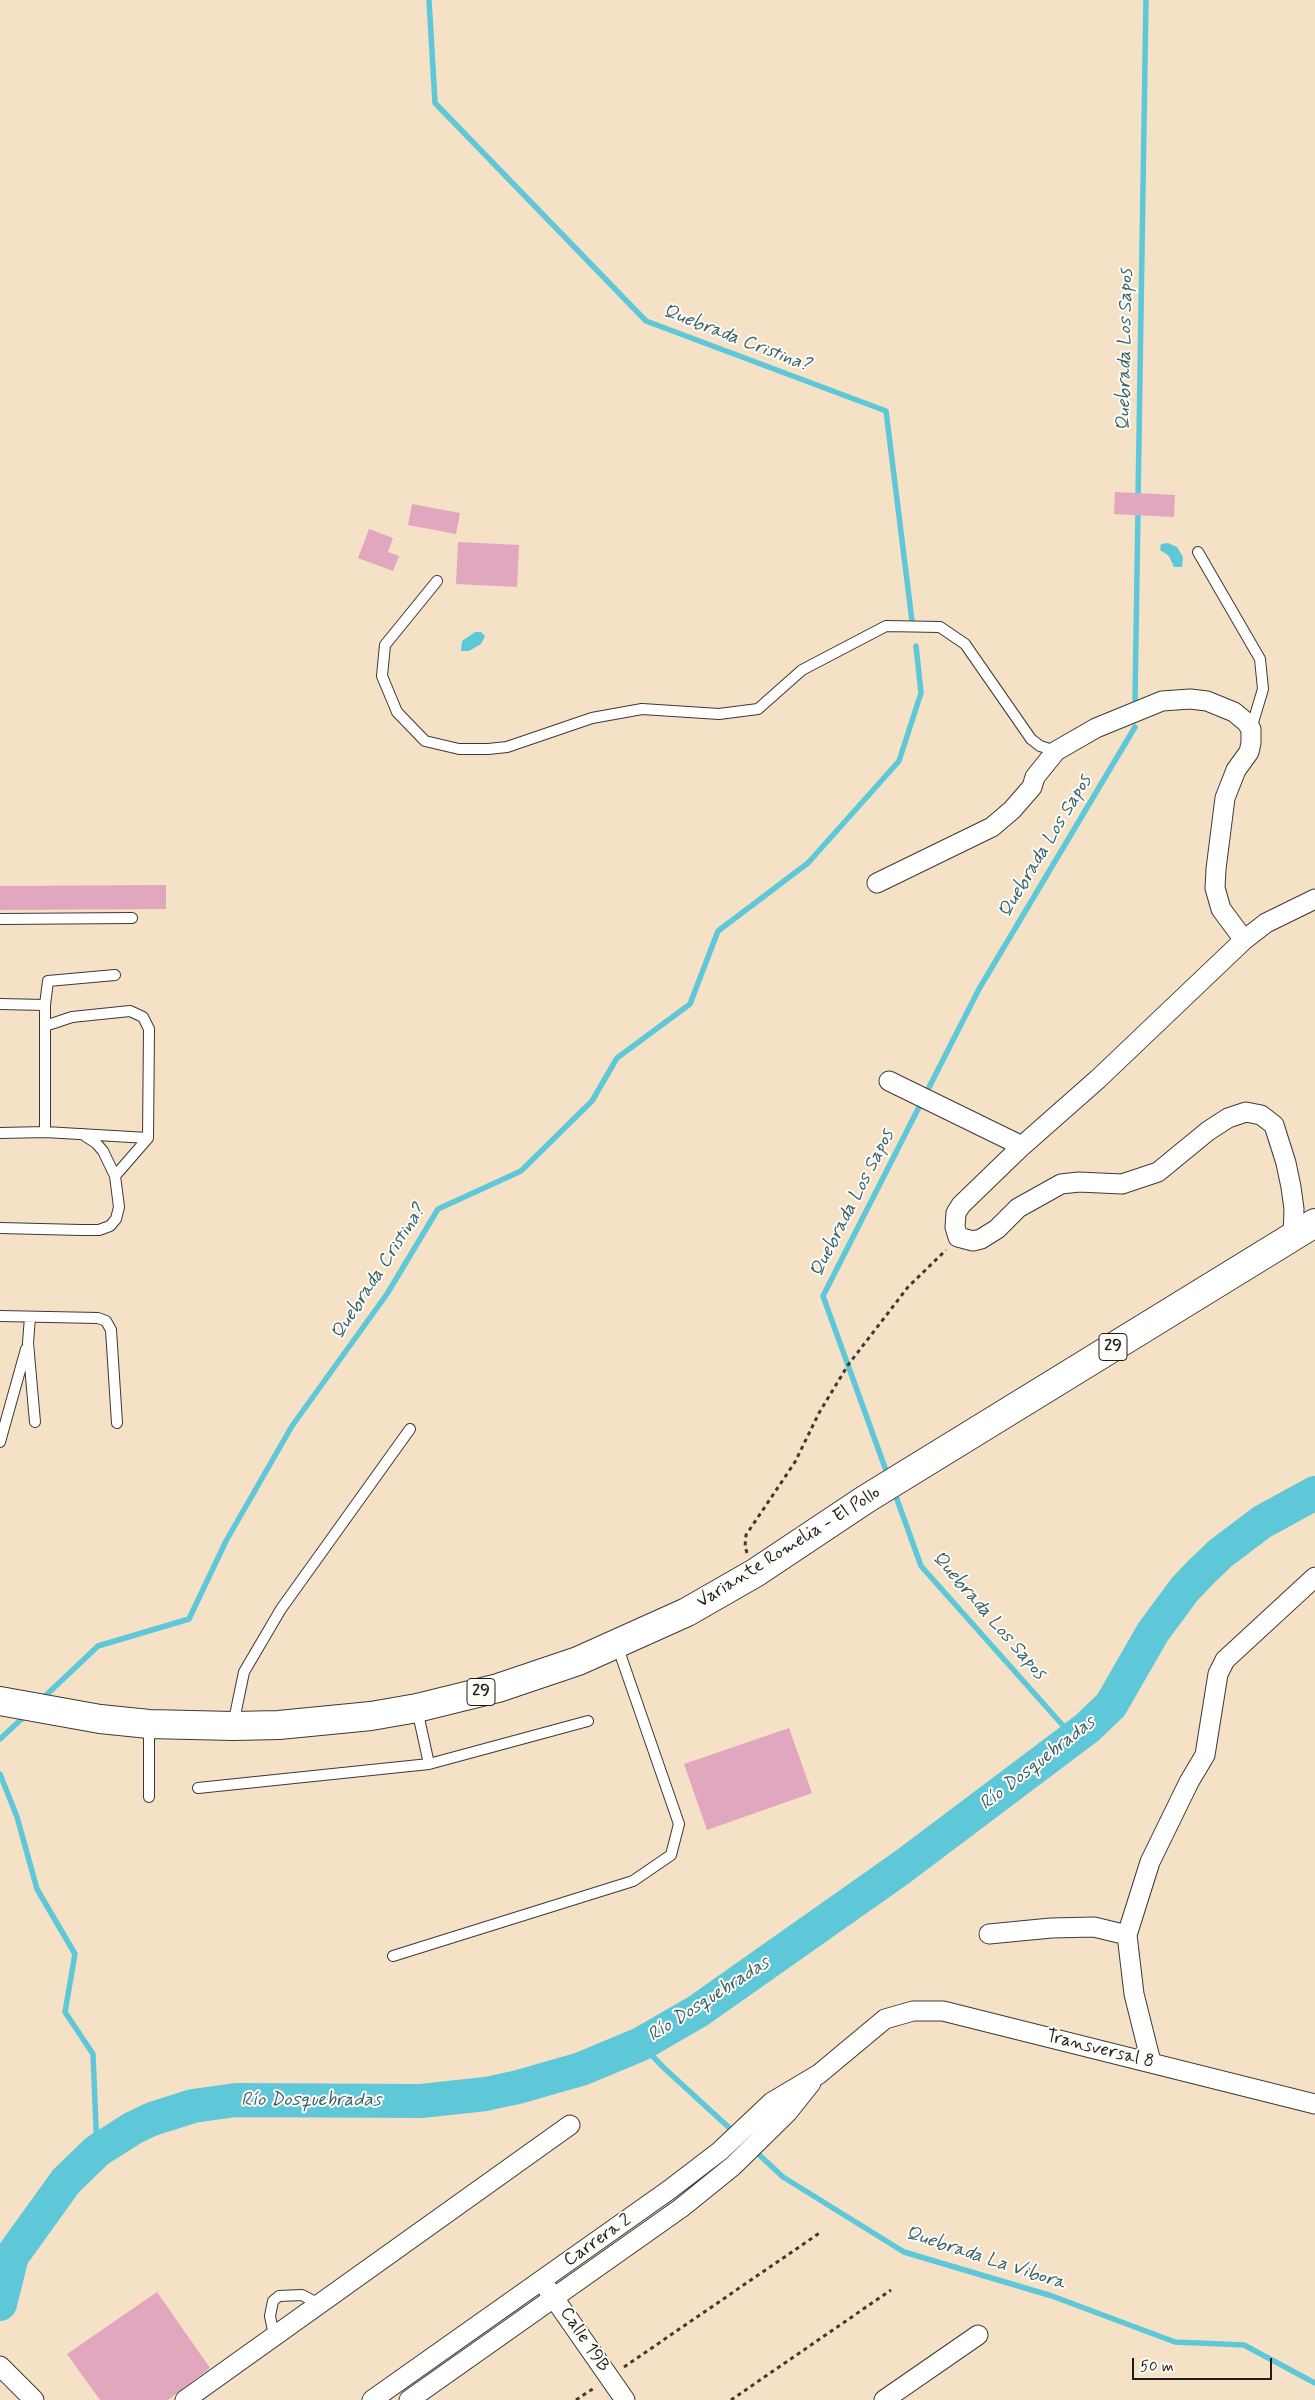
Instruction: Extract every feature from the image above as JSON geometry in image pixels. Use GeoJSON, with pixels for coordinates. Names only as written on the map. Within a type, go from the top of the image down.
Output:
{"type":"FeatureCollection","features":[{"type":"Feature","properties":{"kind":"highway","name":"Variante Romelia - El Pollo"},"geometry":{"type":"LineString","coordinates":[[9,1703],[51,1711],[149,1724],[232,1726],[325,1721],[417,1708],[538,1676],[617,1646],[687,1612],[755,1573],[866,1499],[1304,1230]]}},
{"type":"Feature","properties":{"kind":"street"},"geometry":{"type":"LineString","coordinates":[[877,883],[992,827],[1012,810],[1032,787],[1034,778],[1056,751],[1117,718],[1162,701],[1190,699],[1221,706],[1241,717],[1251,729],[1251,744],[1248,752],[1236,770],[1225,798],[1215,888],[1221,909],[1244,940]]}},
{"type":"Feature","properties":{"kind":"street"},"geometry":{"type":"LineString","coordinates":[[1304,1230],[1294,1210],[1286,1163],[1274,1125],[1261,1115],[1246,1112],[1228,1118],[1208,1131],[1158,1172],[1122,1184],[1079,1182],[1061,1184],[1018,1208],[988,1235],[972,1241],[958,1237],[955,1227],[956,1213],[961,1204],[1022,1146],[1098,1079],[1244,940],[1266,923],[1315,898]]}},
{"type":"Feature","properties":{"kind":"street"},"geometry":{"type":"LineString","coordinates":[[889,1081],[1022,1146]]}},
{"type":"Feature","properties":{"kind":"street"},"geometry":{"type":"LineString","coordinates":[[1151,2062],[1134,1994],[1126,1934],[1150,1862],[1189,1782],[1206,1755],[1218,1674],[1225,1660],[1315,1577]]}},
{"type":"Feature","properties":{"kind":"street"},"geometry":{"type":"LineString","coordinates":[[989,1934],[1051,1928],[1094,1927],[1126,1934]]}},
{"type":"Feature","properties":{"kind":"street","name":"Transversal 8"},"geometry":{"type":"LineString","coordinates":[[885,2019],[913,2010],[943,2011],[1315,2104]]}},
{"type":"Feature","properties":{"kind":"street","name":"Carrera 2"},"geometry":{"type":"LineString","coordinates":[[372,2400],[669,2190],[720,2151],[772,2102],[819,2074],[885,2019]]}},
{"type":"Feature","properties":{"kind":"street","name":"Carrera 2"},"geometry":{"type":"LineString","coordinates":[[409,2400],[681,2208],[733,2166],[787,2113],[819,2074]]}},
{"type":"Feature","properties":{"kind":"street"},"geometry":{"type":"LineString","coordinates":[[188,2399],[274,2335],[570,2125]]}},
{"type":"Feature","properties":{"kind":"street"},"geometry":{"type":"LineString","coordinates":[[669,2190],[681,2208]]}},
{"type":"Feature","properties":{"kind":"street","name":"Calle 19B"},"geometry":{"type":"LineString","coordinates":[[542,2281],[555,2297],[625,2400]]}},
{"type":"Feature","properties":{"kind":"street"},"geometry":{"type":"LineString","coordinates":[[884,2400],[978,2335]]}},
{"type":"Feature","properties":{"kind":"street"},"geometry":{"type":"LineString","coordinates":[[0,2366],[34,2400]]}},
{"type":"Feature","properties":{"kind":"lane"},"geometry":{"type":"LineString","coordinates":[[1198,552],[1260,659],[1263,689],[1251,729]]}},
{"type":"Feature","properties":{"kind":"lane"},"geometry":{"type":"LineString","coordinates":[[437,581],[385,645],[382,676],[397,712],[425,741],[459,749],[488,749],[507,747],[592,718],[642,709],[720,714],[758,709],[802,670],[886,626],[940,627],[964,644],[1031,739],[1040,746],[1056,751]]}},
{"type":"Feature","properties":{"kind":"lane"},"geometry":{"type":"LineString","coordinates":[[0,919],[132,918]]}},
{"type":"Feature","properties":{"kind":"lane"},"geometry":{"type":"LineString","coordinates":[[45,1132],[45,1005],[48,981],[116,975]]}},
{"type":"Feature","properties":{"kind":"lane"},"geometry":{"type":"LineString","coordinates":[[0,1004],[45,1005]]}},
{"type":"Feature","properties":{"kind":"lane"},"geometry":{"type":"LineString","coordinates":[[46,1026],[72,1017],[130,1011],[143,1017],[149,1029],[148,1138],[115,1176]]}},
{"type":"Feature","properties":{"kind":"lane"},"geometry":{"type":"LineString","coordinates":[[0,1133],[45,1132],[148,1138]]}},
{"type":"Feature","properties":{"kind":"lane"},"geometry":{"type":"LineString","coordinates":[[0,1228],[99,1230],[110,1226],[116,1219],[118,1207],[115,1176],[103,1151],[96,1143],[82,1134]]}},
{"type":"Feature","properties":{"kind":"lane"},"geometry":{"type":"LineString","coordinates":[[0,1316],[98,1318],[106,1321],[111,1330],[117,1423]]}},
{"type":"Feature","properties":{"kind":"lane"},"geometry":{"type":"LineString","coordinates":[[30,1317],[28,1344],[35,1422]]}},
{"type":"Feature","properties":{"kind":"lane"},"geometry":{"type":"LineString","coordinates":[[0,1442],[28,1344]]}},
{"type":"Feature","properties":{"kind":"lane"},"geometry":{"type":"LineString","coordinates":[[232,1726],[244,1672],[258,1648],[282,1609],[410,1429]]}},
{"type":"Feature","properties":{"kind":"lane"},"geometry":{"type":"LineString","coordinates":[[393,1956],[633,1881],[671,1854],[679,1824],[617,1646]]}},
{"type":"Feature","properties":{"kind":"lane"},"geometry":{"type":"LineString","coordinates":[[417,1708],[429,1764]]}},
{"type":"Feature","properties":{"kind":"lane"},"geometry":{"type":"LineString","coordinates":[[198,1788],[429,1764],[588,1721]]}},
{"type":"Feature","properties":{"kind":"lane"},"geometry":{"type":"LineString","coordinates":[[149,1724],[149,1797]]}},
{"type":"Feature","properties":{"kind":"lane"},"geometry":{"type":"LineString","coordinates":[[274,2335],[270,2316],[273,2301],[279,2296],[302,2295],[319,2304]]}},
{"type":"Feature","properties":{"kind":"path"},"geometry":{"type":"LineString","coordinates":[[755,1573],[745,1546],[746,1535],[795,1462],[819,1413],[848,1365],[908,1287],[958,1237]]}},
{"type":"Feature","properties":{"kind":"path"},"geometry":{"type":"LineString","coordinates":[[576,2400],[821,2232]]}},
{"type":"Feature","properties":{"kind":"path"},"geometry":{"type":"LineString","coordinates":[[731,2400],[891,2290]]}},
{"type":"Feature","properties":{"kind":"water"},"geometry":{"type":"Polygon","coordinates":[[[1168,543],[1177,547],[1183,557],[1182,567],[1174,567],[1169,556],[1160,550],[1161,544],[1168,543]]]}},
{"type":"Feature","properties":{"kind":"water"},"geometry":{"type":"Polygon","coordinates":[[[475,632],[481,632],[485,636],[481,644],[469,651],[461,651],[462,641],[475,632]]]}},
{"type":"Feature","properties":{"kind":"building"},"geometry":{"type":"Polygon","coordinates":[[[1115,492],[1175,495],[1174,517],[1114,514],[1115,492]]]}},
{"type":"Feature","properties":{"kind":"building"},"geometry":{"type":"Polygon","coordinates":[[[412,504],[460,513],[456,534],[408,525],[412,504]]]}},
{"type":"Feature","properties":{"kind":"building"},"geometry":{"type":"Polygon","coordinates":[[[369,529],[393,538],[388,552],[399,556],[393,571],[358,558],[369,529]]]}},
{"type":"Feature","properties":{"kind":"building"},"geometry":{"type":"Polygon","coordinates":[[[458,542],[519,545],[517,587],[456,584],[458,542]]]}},
{"type":"Feature","properties":{"kind":"building"},"geometry":{"type":"Polygon","coordinates":[[[166,885],[166,909],[0,910],[0,886],[166,885]]]}},
{"type":"Feature","properties":{"kind":"building"},"geometry":{"type":"Polygon","coordinates":[[[789,1728],[812,1793],[707,1830],[684,1764],[789,1728]]]}},
{"type":"Feature","properties":{"kind":"building"},"geometry":{"type":"Polygon","coordinates":[[[157,2292],[210,2368],[168,2400],[100,2400],[67,2354],[157,2292]]]}},
{"type":"Feature","properties":{"kind":"waterway","name":"Quebrada Cristina?"},"geometry":{"type":"LineString","coordinates":[[429,0],[435,103],[646,321],[886,411],[912,621]]}},
{"type":"Feature","properties":{"kind":"waterway","name":"Quebrada Los Sapos"},"geometry":{"type":"LineString","coordinates":[[1138,500],[1146,0]]}},
{"type":"Feature","properties":{"kind":"waterway","name":"Quebrada Los Sapos"},"geometry":{"type":"LineString","coordinates":[[1135,700],[1138,510]]}},
{"type":"Feature","properties":{"kind":"waterway","name":"Quebrada Cristina?"},"geometry":{"type":"LineString","coordinates":[[42,1699],[98,1646],[189,1619],[226,1541],[292,1426],[387,1294],[438,1209],[521,1171],[592,1101],[617,1058],[690,1004],[718,931],[808,863],[899,761],[921,693],[916,646]]}},
{"type":"Feature","properties":{"kind":"waterway","name":"Quebrada Los Sapos"},"geometry":{"type":"LineString","coordinates":[[888,1476],[823,1296],[979,989],[1135,727]]}},
{"type":"Feature","properties":{"kind":"waterway","name":"Quebrada Los Sapos"},"geometry":{"type":"LineString","coordinates":[[894,1491],[921,1566],[1074,1738]]}},
{"type":"Feature","properties":{"kind":"waterway","name":"Río Dosquebradas"},"geometry":{"type":"LineString","coordinates":[[0,2304],[12,2256],[66,2181],[97,2151],[133,2128],[152,2119],[193,2106],[236,2100],[421,2101],[486,2094],[581,2069],[641,2044],[698,2011],[901,1868],[1087,1728],[1111,1705],[1153,1632],[1184,1590],[1202,1571],[1221,1553],[1262,1522],[1315,1493]]}},
{"type":"Feature","properties":{"kind":"waterway","name":"Quebrada Cristina?"},"geometry":{"type":"LineString","coordinates":[[0,1739],[27,1714]]}},
{"type":"Feature","properties":{"kind":"waterway","name":"Quebrada Cristina?"},"geometry":{"type":"LineString","coordinates":[[0,1774],[17,1817],[37,1889],[75,1954],[65,2012],[93,2054],[97,2151]]}},
{"type":"Feature","properties":{"kind":"waterway","name":"Quebrada La Vibora"},"geometry":{"type":"LineString","coordinates":[[641,2044],[664,2068],[736,2134]]}},
{"type":"Feature","properties":{"kind":"waterway","name":"Quebrada La Vibora"},"geometry":{"type":"LineString","coordinates":[[754,2150],[783,2177],[904,2252],[1052,2296],[1175,2342],[1244,2345],[1315,2383]]}}]}
